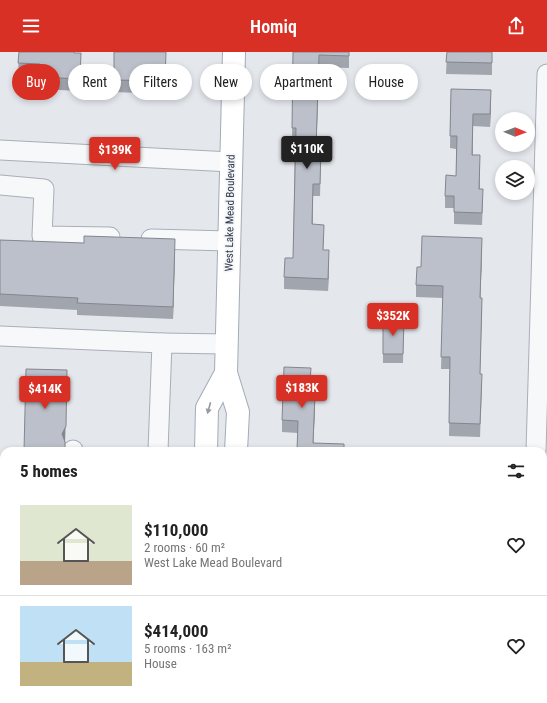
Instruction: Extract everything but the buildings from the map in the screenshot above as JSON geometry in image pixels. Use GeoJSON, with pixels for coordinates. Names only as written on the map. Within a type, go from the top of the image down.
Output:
{"type":"FeatureCollection","features":[{"type":"Feature","properties":{"kind":"main road","name":"West Lake Mead Boulevard"},"geometry":{"type":"LineString","coordinates":[[234,52],[226,373],[238,412],[236,447]]}},
{"type":"Feature","properties":{"kind":"main road","name":"West Lake Mead Boulevard"},"geometry":{"type":"LineString","coordinates":[[206,447],[207,408],[226,373]]}},
{"type":"Feature","properties":{"kind":"street"},"geometry":{"type":"LineString","coordinates":[[536,447],[547,74]]}},
{"type":"Feature","properties":{"kind":"street"},"geometry":{"type":"LineString","coordinates":[[0,150],[231,162]]}},
{"type":"Feature","properties":{"kind":"street"},"geometry":{"type":"LineString","coordinates":[[0,186],[44,189],[42,236],[229,241]]}},
{"type":"Feature","properties":{"kind":"street"},"geometry":{"type":"LineString","coordinates":[[0,336],[162,343],[226,344]]}},
{"type":"Feature","properties":{"kind":"street"},"geometry":{"type":"LineString","coordinates":[[158,447],[162,343]]}}]}
